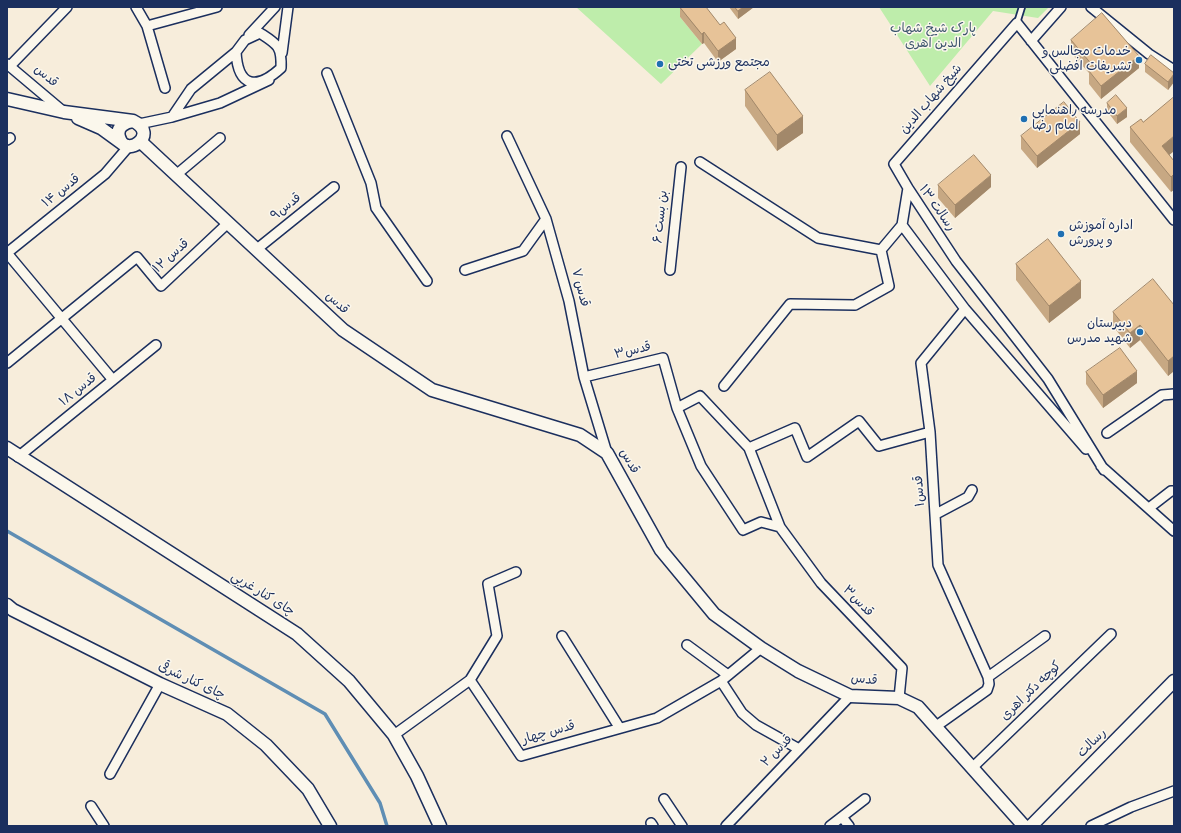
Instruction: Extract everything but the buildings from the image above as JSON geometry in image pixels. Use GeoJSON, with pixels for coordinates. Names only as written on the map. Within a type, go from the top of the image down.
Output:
{"type":"FeatureCollection","features":[{"type":"Feature","properties":{"kind":"street"},"geometry":{"type":"LineString","coordinates":[[8,65],[67,7]]}},
{"type":"Feature","properties":{"kind":"street"},"geometry":{"type":"LineString","coordinates":[[136,7],[147,26],[165,88]]}},
{"type":"Feature","properties":{"kind":"street"},"geometry":{"type":"LineString","coordinates":[[147,26],[217,7]]}},
{"type":"Feature","properties":{"kind":"street"},"geometry":{"type":"LineString","coordinates":[[172,117],[191,88],[236,52],[275,7]]}},
{"type":"Feature","properties":{"kind":"street"},"geometry":{"type":"LineString","coordinates":[[236,52],[238,70],[247,81],[255,84],[269,80],[281,68],[288,7]]}},
{"type":"Feature","properties":{"kind":"street"},"geometry":{"type":"LineString","coordinates":[[1031,41],[1061,7]]}},
{"type":"Feature","properties":{"kind":"street"},"geometry":{"type":"LineString","coordinates":[[1091,7],[1149,54],[1174,70]]}},
{"type":"Feature","properties":{"kind":"street"},"geometry":{"type":"LineString","coordinates":[[1017,23],[1174,220]]}},
{"type":"Feature","properties":{"kind":"street","name":"شیخ شهاب الدین"},"geometry":{"type":"LineString","coordinates":[[908,188],[894,164],[1017,23]]}},
{"type":"Feature","properties":{"kind":"street"},"geometry":{"type":"LineString","coordinates":[[245,40],[260,33],[276,43],[282,53]]}},
{"type":"Feature","properties":{"kind":"street","name":"قدس"},"geometry":{"type":"LineString","coordinates":[[8,65],[64,112],[101,128],[126,145]]}},
{"type":"Feature","properties":{"kind":"street"},"geometry":{"type":"LineString","coordinates":[[327,73],[371,183],[376,208],[427,281]]}},
{"type":"Feature","properties":{"kind":"street","name":"قدس"},"geometry":{"type":"LineString","coordinates":[[7,99],[64,112],[136,123],[172,117],[220,103],[269,80]]}},
{"type":"Feature","properties":{"kind":"street"},"geometry":{"type":"LineString","coordinates":[[126,122],[136,123],[143,129],[144,136],[141,142],[136,146],[126,145],[119,139],[121,126],[126,122]]}},
{"type":"Feature","properties":{"kind":"street","name":"قدس ۷"},"geometry":{"type":"LineString","coordinates":[[507,136],[546,219],[569,301],[584,377],[607,453]]}},
{"type":"Feature","properties":{"kind":"street"},"geometry":{"type":"LineString","coordinates":[[176,175],[220,138]]}},
{"type":"Feature","properties":{"kind":"street","name":"قدس"},"geometry":{"type":"LineString","coordinates":[[141,142],[343,330],[432,390],[580,435],[607,453],[661,550],[714,614],[761,648],[798,671],[850,696],[899,698],[918,707],[1024,826]]}},
{"type":"Feature","properties":{"kind":"street","name":"قدس ۱۴"},"geometry":{"type":"LineString","coordinates":[[7,253],[105,174],[126,145]]}},
{"type":"Feature","properties":{"kind":"street"},"geometry":{"type":"LineString","coordinates":[[700,162],[818,238],[881,250]]}},
{"type":"Feature","properties":{"kind":"street","name":"بن بست ۶"},"geometry":{"type":"LineString","coordinates":[[670,270],[681,167]]}},
{"type":"Feature","properties":{"kind":"street","name":"قدس۹"},"geometry":{"type":"LineString","coordinates":[[257,250],[334,187]]}},
{"type":"Feature","properties":{"kind":"street","name":"رسالت ۱۳"},"geometry":{"type":"LineString","coordinates":[[908,188],[902,225],[965,309],[1104,470],[1174,531]]}},
{"type":"Feature","properties":{"kind":"street","name":"رسالت ۱۳"},"geometry":{"type":"LineString","coordinates":[[908,188],[956,261],[1048,379],[1104,470]]}},
{"type":"Feature","properties":{"kind":"street"},"geometry":{"type":"LineString","coordinates":[[465,270],[523,251],[546,219]]}},
{"type":"Feature","properties":{"kind":"street","name":"قدس ۱۲"},"geometry":{"type":"LineString","coordinates":[[62,320],[137,258],[160,286],[228,223]]}},
{"type":"Feature","properties":{"kind":"street"},"geometry":{"type":"LineString","coordinates":[[881,250],[902,225]]}},
{"type":"Feature","properties":{"kind":"street"},"geometry":{"type":"LineString","coordinates":[[724,386],[790,304],[855,305],[889,286],[881,250]]}},
{"type":"Feature","properties":{"kind":"street"},"geometry":{"type":"LineString","coordinates":[[7,253],[113,380]]}},
{"type":"Feature","properties":{"kind":"street","name":"قدس۱"},"geometry":{"type":"LineString","coordinates":[[965,309],[921,363],[930,432],[938,565],[988,677]]}},
{"type":"Feature","properties":{"kind":"street"},"geometry":{"type":"LineString","coordinates":[[7,363],[62,320]]}},
{"type":"Feature","properties":{"kind":"street","name":"قدس ۱۸"},"geometry":{"type":"LineString","coordinates":[[18,457],[156,345]]}},
{"type":"Feature","properties":{"kind":"street","name":"قدس۳"},"geometry":{"type":"LineString","coordinates":[[584,377],[663,358],[677,408],[701,466],[743,530],[762,522],[780,527]]}},
{"type":"Feature","properties":{"kind":"street"},"geometry":{"type":"LineString","coordinates":[[1107,433],[1162,395],[1174,394]]}},
{"type":"Feature","properties":{"kind":"street","name":"قدس۳"},"geometry":{"type":"LineString","coordinates":[[677,408],[700,396],[749,448],[780,527],[821,583],[902,668],[899,698]]}},
{"type":"Feature","properties":{"kind":"street"},"geometry":{"type":"LineString","coordinates":[[749,448],[795,428],[806,457],[859,421],[879,446],[930,432]]}},
{"type":"Feature","properties":{"kind":"street","name":"چای کنار غربی"},"geometry":{"type":"LineString","coordinates":[[7,448],[18,457],[297,634],[349,681],[394,735],[417,776],[440,826]]}},
{"type":"Feature","properties":{"kind":"street"},"geometry":{"type":"LineString","coordinates":[[936,514],[968,497],[972,490]]}},
{"type":"Feature","properties":{"kind":"street"},"geometry":{"type":"LineString","coordinates":[[1149,508],[1174,491]]}},
{"type":"Feature","properties":{"kind":"street"},"geometry":{"type":"LineString","coordinates":[[394,735],[470,680],[497,636],[488,584],[516,572]]}},
{"type":"Feature","properties":{"kind":"street","name":"چای کنار شرقی"},"geometry":{"type":"LineString","coordinates":[[9,609],[160,684],[227,714],[266,745],[308,789],[330,826]]}},
{"type":"Feature","properties":{"kind":"street","name":"کوچه دکتر اهری"},"geometry":{"type":"LineString","coordinates":[[972,768],[1111,634]]}},
{"type":"Feature","properties":{"kind":"street"},"geometry":{"type":"LineString","coordinates":[[562,636],[618,727]]}},
{"type":"Feature","properties":{"kind":"street"},"geometry":{"type":"LineString","coordinates":[[935,727],[987,690],[989,684],[988,677],[1045,636]]}},
{"type":"Feature","properties":{"kind":"street"},"geometry":{"type":"LineString","coordinates":[[687,645],[724,678],[742,714],[756,725],[799,749]]}},
{"type":"Feature","properties":{"kind":"street","name":"قدس چهار"},"geometry":{"type":"LineString","coordinates":[[470,680],[521,756],[618,727],[657,718],[724,678],[761,648]]}},
{"type":"Feature","properties":{"kind":"street","name":"رسالت"},"geometry":{"type":"LineString","coordinates":[[1031,826],[1174,681]]}},
{"type":"Feature","properties":{"kind":"street"},"geometry":{"type":"LineString","coordinates":[[110,774],[160,684]]}},
{"type":"Feature","properties":{"kind":"street","name":"قدس ۲"},"geometry":{"type":"LineString","coordinates":[[726,826],[850,696]]}},
{"type":"Feature","properties":{"kind":"street"},"geometry":{"type":"LineString","coordinates":[[1091,826],[1131,807],[1174,792]]}},
{"type":"Feature","properties":{"kind":"street"},"geometry":{"type":"LineString","coordinates":[[664,799],[682,826]]}},
{"type":"Feature","properties":{"kind":"street"},"geometry":{"type":"LineString","coordinates":[[830,826],[865,799]]}},
{"type":"Feature","properties":{"kind":"street"},"geometry":{"type":"LineString","coordinates":[[91,806],[104,826]]}},
{"type":"Feature","properties":{"kind":"street"},"geometry":{"type":"LineString","coordinates":[[842,817],[850,826]]}},
{"type":"Feature","properties":{"kind":"lane"},"geometry":{"type":"LineString","coordinates":[[1017,23],[1022,7]]}},
{"type":"Feature","properties":{"kind":"green space","name":"مجتمع ورزشی تختی"},"geometry":{"type":"Polygon","coordinates":[[[576,7],[694,7],[680,17],[702,44],[661,84],[576,7]]]}},
{"type":"Feature","properties":{"kind":"green space","name":"پارک شیخ شهاب الدین اهری"},"geometry":{"type":"Polygon","coordinates":[[[879,7],[1049,7],[1038,18],[993,11],[930,86],[879,7]]]}},
{"type":"Feature","properties":{"kind":"waterway"},"geometry":{"type":"LineString","coordinates":[[7,531],[325,714],[380,803],[387,826]]}},
{"type":"Feature","properties":{"kind":"place","name":"خدمات مجالس و تشریفات افضلی"},"geometry":{"type":"Point","coordinates":[1139,60]}},
{"type":"Feature","properties":{"kind":"place","name":"مجتمع ورزشی تختی"},"geometry":{"type":"Point","coordinates":[660,64]}},
{"type":"Feature","properties":{"kind":"place","name":"مدرسه راهنمایی امام رضا"},"geometry":{"type":"Point","coordinates":[1024,119]}},
{"type":"Feature","properties":{"kind":"place","name":"اداره آموزش و پرورش"},"geometry":{"type":"Point","coordinates":[1061,234]}},
{"type":"Feature","properties":{"kind":"place","name":"دبیرستان شهید مدرس"},"geometry":{"type":"Point","coordinates":[1140,332]}}]}
